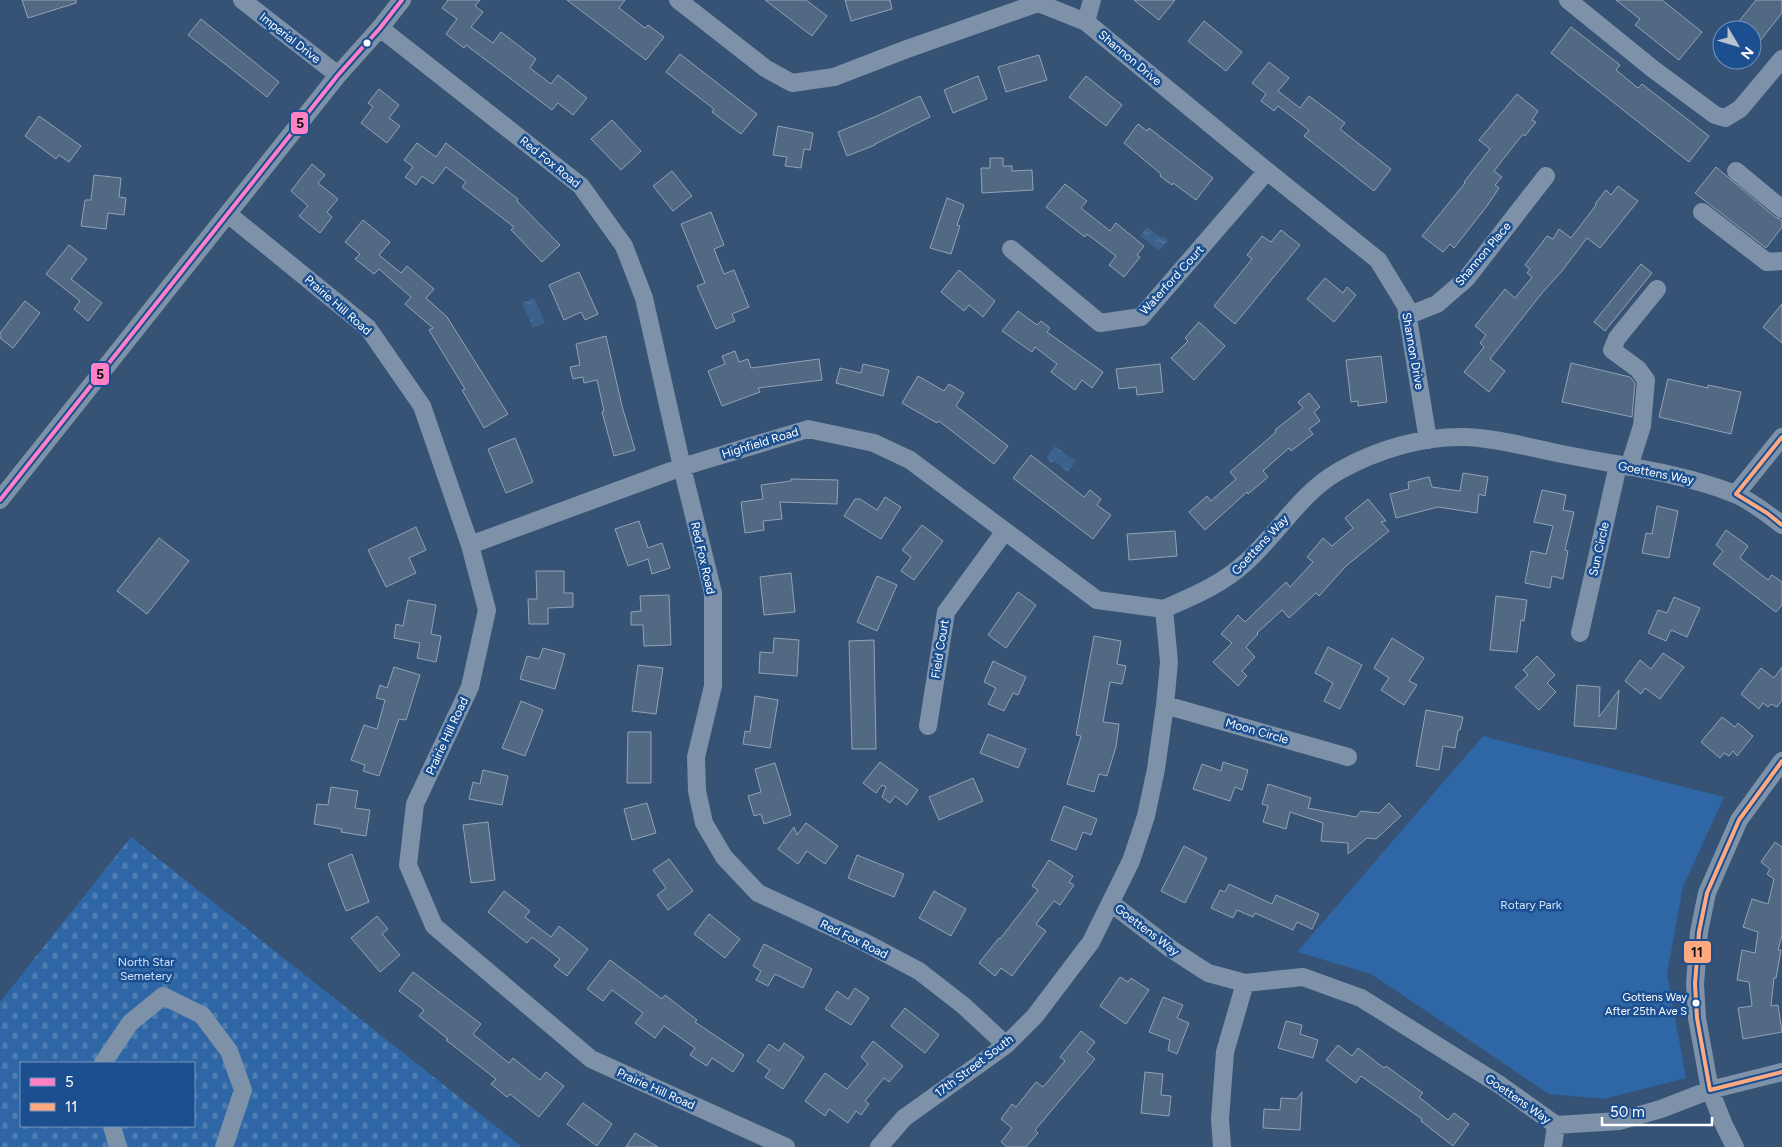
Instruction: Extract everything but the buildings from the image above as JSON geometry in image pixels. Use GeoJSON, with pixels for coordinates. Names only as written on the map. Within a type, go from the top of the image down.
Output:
{"type":"FeatureCollection","features":[{"type":"Feature","properties":{"kind":"street","name":"Imperial Drive"},"geometry":{"type":"LineString","coordinates":[[242,0],[338,75]]}},
{"type":"Feature","properties":{"kind":"street"},"geometry":{"type":"LineString","coordinates":[[0,500],[338,75],[402,0]]}},
{"type":"Feature","properties":{"kind":"street","name":"Shannon Drive"},"geometry":{"type":"LineString","coordinates":[[678,0],[765,68],[792,83],[834,77],[1038,3],[1086,22],[1378,260],[1406,306],[1428,440]]}},
{"type":"Feature","properties":{"kind":"street"},"geometry":{"type":"LineString","coordinates":[[1086,22],[1092,0]]}},
{"type":"Feature","properties":{"kind":"street"},"geometry":{"type":"LineString","coordinates":[[1568,0],[1653,69],[1715,115],[1725,118],[1740,109],[1782,59]]}},
{"type":"Feature","properties":{"kind":"street","name":"Red Fox Road"},"geometry":{"type":"LineString","coordinates":[[380,28],[581,186],[624,246],[644,298],[713,593],[713,686],[696,757],[697,791],[704,823],[724,857],[758,893],[864,942],[919,971],[964,1006],[1006,1045]]}},
{"type":"Feature","properties":{"kind":"street","name":"Waterford Court"},"geometry":{"type":"LineString","coordinates":[[1011,249],[1100,322],[1141,317],[1267,171]]}},
{"type":"Feature","properties":{"kind":"street"},"geometry":{"type":"LineString","coordinates":[[1736,171],[1782,209]]}},
{"type":"Feature","properties":{"kind":"street","name":"Shannon Place"},"geometry":{"type":"LineString","coordinates":[[1407,316],[1437,304],[1466,279],[1546,176]]}},
{"type":"Feature","properties":{"kind":"street"},"geometry":{"type":"LineString","coordinates":[[1702,212],[1767,262],[1782,261]]}},
{"type":"Feature","properties":{"kind":"street","name":"Prairie Hill Road"},"geometry":{"type":"LineString","coordinates":[[228,214],[368,328],[422,406],[470,545],[487,610],[470,687],[415,804],[408,865],[434,926],[591,1059],[786,1147]]}},
{"type":"Feature","properties":{"kind":"street","name":"Sun Circle"},"geometry":{"type":"LineString","coordinates":[[1580,633],[1624,466],[1642,426],[1646,380],[1638,369],[1612,350],[1617,338],[1657,289]]}},
{"type":"Feature","properties":{"kind":"street","name":"Highfield Road"},"geometry":{"type":"LineString","coordinates":[[470,545],[682,467],[808,429],[874,443],[910,460],[1097,600],[1164,609]]}},
{"type":"Feature","properties":{"kind":"street","name":"Goettens Way"},"geometry":{"type":"LineString","coordinates":[[1782,525],[1736,494],[1700,481],[1466,437],[1428,440],[1382,452],[1361,459],[1337,472],[1311,492],[1290,512],[1247,562],[1228,578],[1164,609],[1169,662],[1166,705],[1156,769],[1146,816],[1131,861],[1111,903],[1171,949],[1208,973],[1245,983],[1302,977],[1361,998],[1500,1085],[1556,1125],[1619,1121],[1661,1109],[1710,1090],[1782,1072]]}},
{"type":"Feature","properties":{"kind":"street"},"geometry":{"type":"LineString","coordinates":[[1736,494],[1782,437]]}},
{"type":"Feature","properties":{"kind":"street","name":"Field Court"},"geometry":{"type":"LineString","coordinates":[[928,726],[946,612],[1005,530]]}},
{"type":"Feature","properties":{"kind":"street","name":"Moon Circle"},"geometry":{"type":"LineString","coordinates":[[1166,705],[1348,757]]}},
{"type":"Feature","properties":{"kind":"street"},"geometry":{"type":"LineString","coordinates":[[1735,1147],[1710,1090],[1696,1018],[1695,984],[1700,932],[1708,893],[1739,820],[1782,761]]}},
{"type":"Feature","properties":{"kind":"street","name":"17th Street South"},"geometry":{"type":"LineString","coordinates":[[879,1147],[904,1118],[1006,1045],[1036,1016],[1091,942],[1111,903]]}},
{"type":"Feature","properties":{"kind":"street"},"geometry":{"type":"LineString","coordinates":[[1222,1147],[1220,1119],[1225,1052],[1245,983]]}},
{"type":"Feature","properties":{"kind":"street"},"geometry":{"type":"LineString","coordinates":[[104,1062],[130,1023],[164,996],[202,1015],[229,1051],[243,1090],[224,1147]]}},
{"type":"Feature","properties":{"kind":"street"},"geometry":{"type":"LineString","coordinates":[[1553,1147],[1556,1125]]}},
{"type":"Feature","properties":{"kind":"street"},"geometry":{"type":"LineString","coordinates":[[112,1127],[118,1147]]}},
{"type":"Feature","properties":{"kind":"green space","name":"Rotary Park"},"geometry":{"type":"Polygon","coordinates":[[[1483,736],[1724,797],[1683,887],[1667,974],[1686,1078],[1604,1099],[1549,1094],[1371,974],[1297,952],[1483,736]]]}},
{"type":"Feature","properties":{"kind":"green space","name":"North Star Semetery"},"geometry":{"type":"Polygon","coordinates":[[[131,837],[522,1147],[0,1147],[0,1002],[131,837]]]}},
{"type":"Feature","properties":{"kind":"water"},"geometry":{"type":"Polygon","coordinates":[[[1147,227],[1168,240],[1159,251],[1140,236],[1147,227]]]}},
{"type":"Feature","properties":{"kind":"water"},"geometry":{"type":"Polygon","coordinates":[[[534,298],[545,323],[533,328],[522,303],[534,298]]]}},
{"type":"Feature","properties":{"kind":"water"},"geometry":{"type":"Polygon","coordinates":[[[1055,446],[1076,461],[1068,472],[1054,461],[1052,463],[1048,460],[1047,457],[1055,446]]]}},
{"type":"Feature","properties":{"kind":"transit line","name":"5"},"geometry":{"type":"LineString","coordinates":[[0,500],[338,75],[402,0]]}},
{"type":"Feature","properties":{"kind":"transit line","name":"11"},"geometry":{"type":"LineString","coordinates":[[1782,437],[1736,494],[1767,513],[1782,525]]}},
{"type":"Feature","properties":{"kind":"transit line","name":"11"},"geometry":{"type":"LineString","coordinates":[[1782,761],[1739,820],[1707,893],[1699,932],[1695,984],[1697,1018],[1710,1090],[1782,1072]]}},
{"type":"Feature","properties":{"kind":"place","name":"Gottens Way After 25th Ave S"},"geometry":{"type":"Point","coordinates":[1696,1003]}}]}
